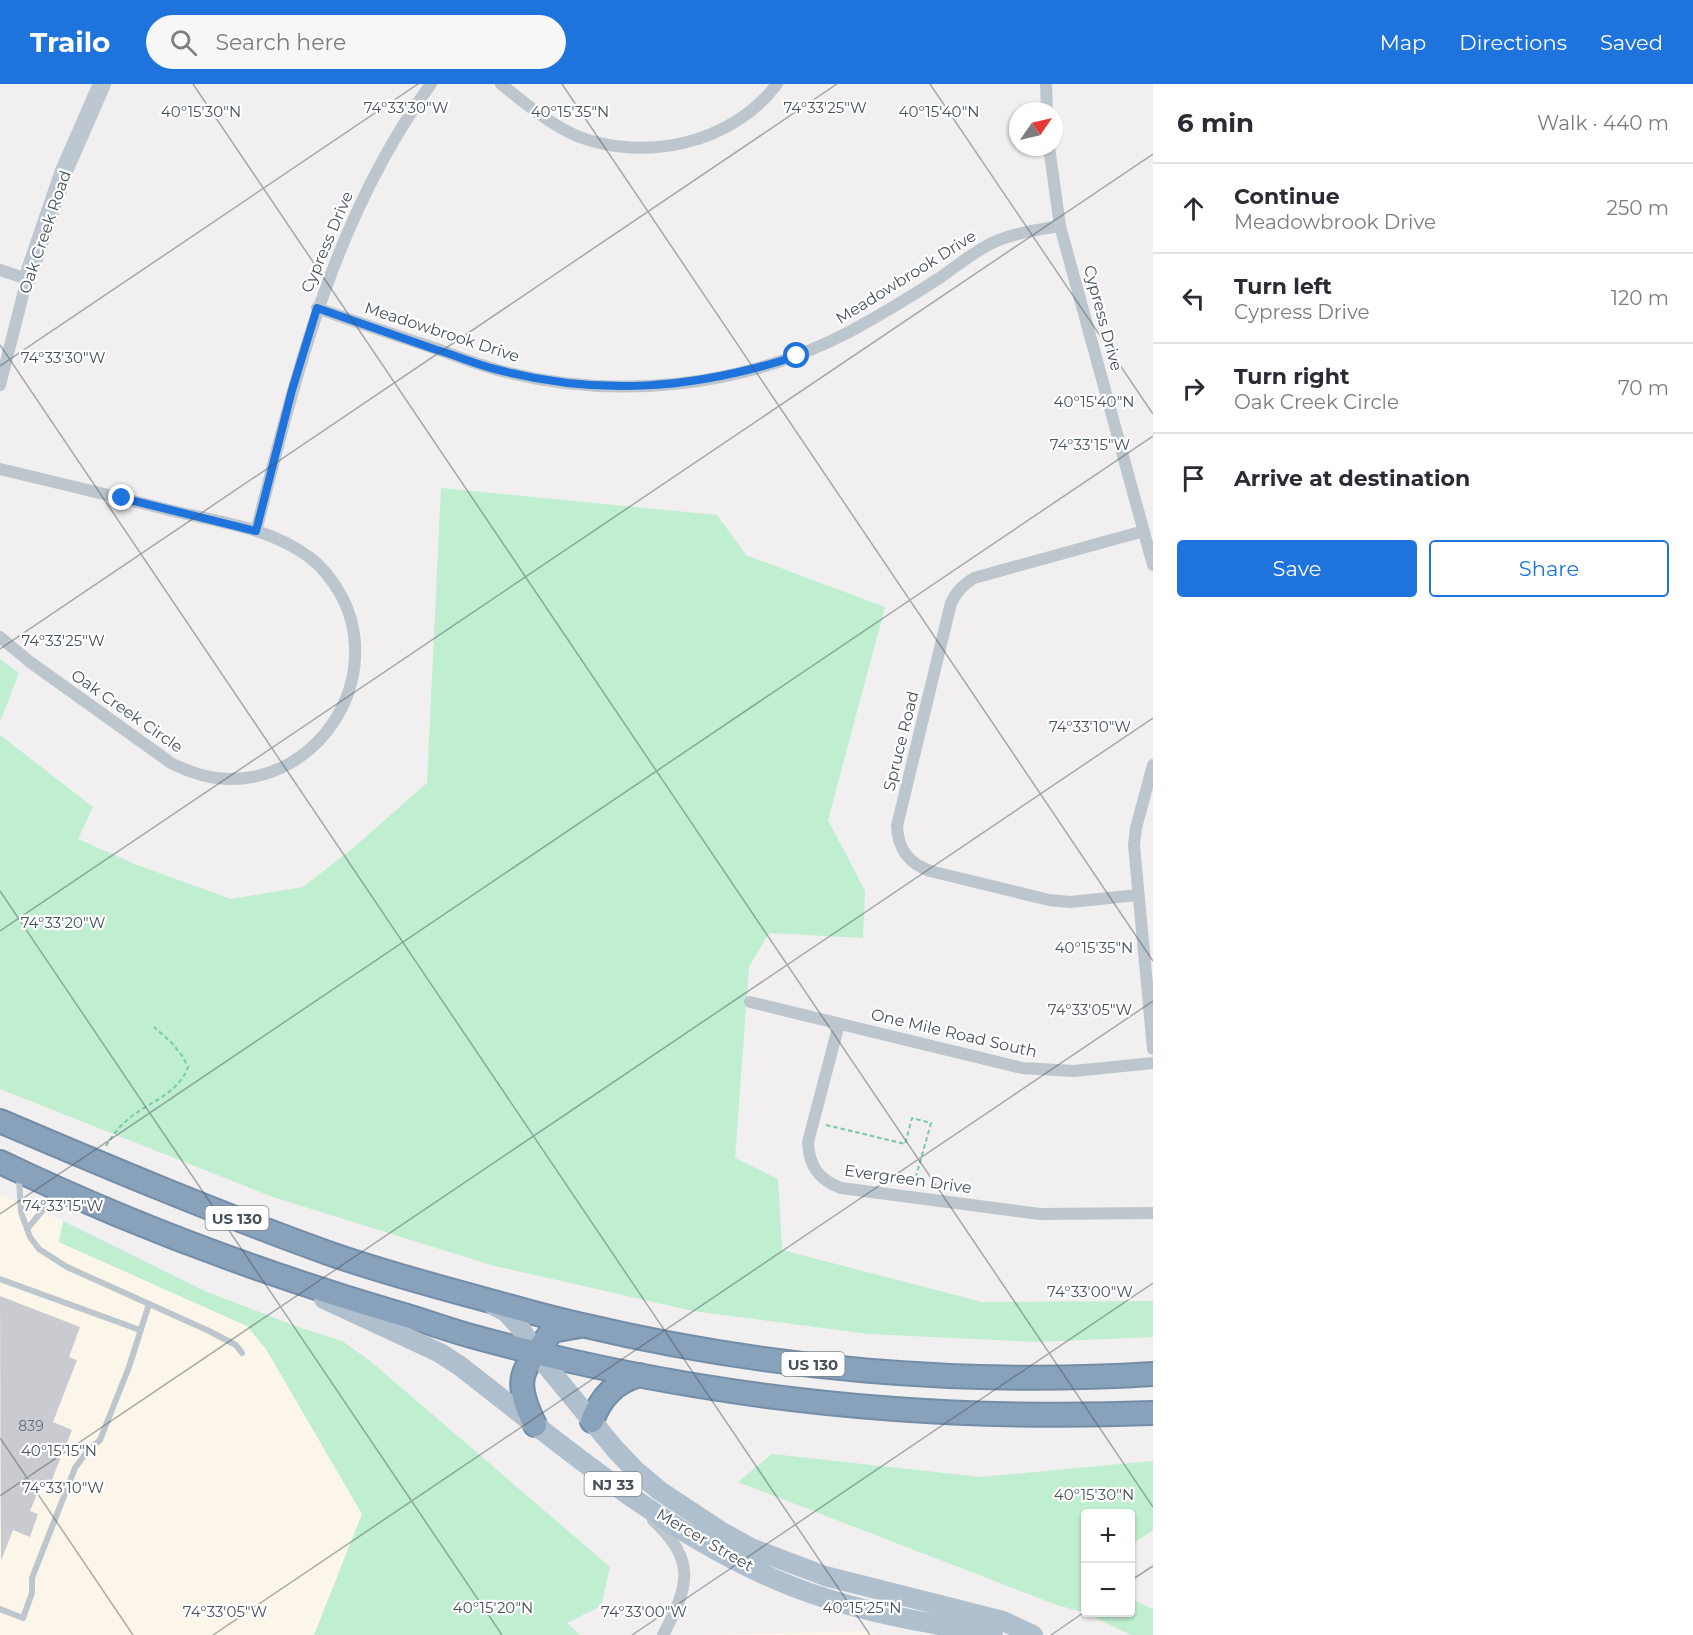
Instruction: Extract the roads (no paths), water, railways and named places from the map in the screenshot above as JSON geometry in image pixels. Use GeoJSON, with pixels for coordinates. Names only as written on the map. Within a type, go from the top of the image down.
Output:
{"type":"FeatureCollection","features":[{"type":"Feature","properties":{"kind":"highway","name":"US 130"},"geometry":{"type":"LineString","coordinates":[[0,1121],[263,1229],[330,1253],[398,1275],[581,1325],[714,1351],[855,1369],[997,1377],[1153,1374]]}},
{"type":"Feature","properties":{"kind":"highway","name":"US 130"},"geometry":{"type":"LineString","coordinates":[[10,1166],[164,1233],[262,1270],[334,1295],[470,1336],[536,1353],[752,1395],[887,1410],[1023,1416],[1153,1413]]}},
{"type":"Feature","properties":{"kind":"highway"},"geometry":{"type":"LineString","coordinates":[[535,1425],[523,1401],[521,1380],[527,1365],[552,1331],[581,1325]]}},
{"type":"Feature","properties":{"kind":"highway"},"geometry":{"type":"LineString","coordinates":[[592,1421],[597,1406],[606,1394],[617,1385],[640,1375]]}},
{"type":"Feature","properties":{"kind":"main road","name":"Mercer Street"},"geometry":{"type":"LineString","coordinates":[[262,1270],[440,1353],[619,1488],[657,1514],[734,1559],[791,1586],[858,1608],[993,1635]]}},
{"type":"Feature","properties":{"kind":"main road","name":"Mercer Street"},"geometry":{"type":"LineString","coordinates":[[480,1298],[506,1312],[519,1326],[536,1353],[615,1449],[660,1491],[693,1515],[752,1548],[825,1576],[1003,1621],[1033,1635]]}},
{"type":"Feature","properties":{"kind":"street","name":"Oak Creek Road"},"geometry":{"type":"LineString","coordinates":[[0,385],[27,279],[64,171],[102,84]]}},
{"type":"Feature","properties":{"kind":"street","name":"Cypress Drive"},"geometry":{"type":"LineString","coordinates":[[256,531],[292,390],[317,308],[337,254],[378,169],[430,84]]}},
{"type":"Feature","properties":{"kind":"street"},"geometry":{"type":"LineString","coordinates":[[501,84],[539,114],[578,136],[619,146],[652,148],[699,139],[722,129],[757,106],[777,84]]}},
{"type":"Feature","properties":{"kind":"street"},"geometry":{"type":"LineString","coordinates":[[1046,84],[1047,102]]}},
{"type":"Feature","properties":{"kind":"street","name":"Cypress Drive"},"geometry":{"type":"LineString","coordinates":[[1050,156],[1060,226],[1153,565]]}},
{"type":"Feature","properties":{"kind":"street","name":"Meadowbrook Drive"},"geometry":{"type":"LineString","coordinates":[[317,308],[493,369],[535,378],[612,386],[680,383],[756,369],[797,356],[872,320],[993,243],[1015,235],[1060,226]]}},
{"type":"Feature","properties":{"kind":"street"},"geometry":{"type":"LineString","coordinates":[[0,270],[27,279]]}},
{"type":"Feature","properties":{"kind":"street","name":"Oak Creek Circle"},"geometry":{"type":"LineString","coordinates":[[0,469],[256,531],[297,548],[325,571],[346,604],[355,638],[354,672],[350,692],[331,727],[301,757],[267,774],[227,779],[206,777],[171,763],[30,662],[0,637]]}},
{"type":"Feature","properties":{"kind":"street","name":"Spruce Road"},"geometry":{"type":"LineString","coordinates":[[1138,895],[1070,902],[1049,900],[930,871],[908,859],[898,838],[897,826],[949,614],[956,594],[964,584],[974,578],[1144,531]]}},
{"type":"Feature","properties":{"kind":"street"},"geometry":{"type":"LineString","coordinates":[[1153,765],[1134,845],[1153,1049]]}},
{"type":"Feature","properties":{"kind":"street","name":"One Mile Road South"},"geometry":{"type":"LineString","coordinates":[[750,1002],[1022,1068],[1074,1071],[1153,1063]]}},
{"type":"Feature","properties":{"kind":"street","name":"Evergreen Drive"},"geometry":{"type":"LineString","coordinates":[[839,1024],[808,1142],[808,1155],[812,1166],[829,1184],[841,1188],[1040,1214],[1153,1213]]}},
{"type":"Feature","properties":{"kind":"street"},"geometry":{"type":"LineString","coordinates":[[619,1488],[669,1535],[681,1556],[684,1579],[682,1597],[663,1635]]}},
{"type":"Feature","properties":{"kind":"lane"},"geometry":{"type":"LineString","coordinates":[[10,1166],[21,1212],[30,1237],[39,1249],[67,1267],[236,1345],[242,1353]]}},
{"type":"Feature","properties":{"kind":"lane"},"geometry":{"type":"LineString","coordinates":[[28,1228],[60,1189]]}},
{"type":"Feature","properties":{"kind":"lane"},"geometry":{"type":"LineString","coordinates":[[0,1279],[140,1330]]}},
{"type":"Feature","properties":{"kind":"lane"},"geometry":{"type":"LineString","coordinates":[[0,1610],[23,1618],[32,1593],[32,1578],[75,1468],[100,1440],[126,1377],[149,1304]]}}]}
